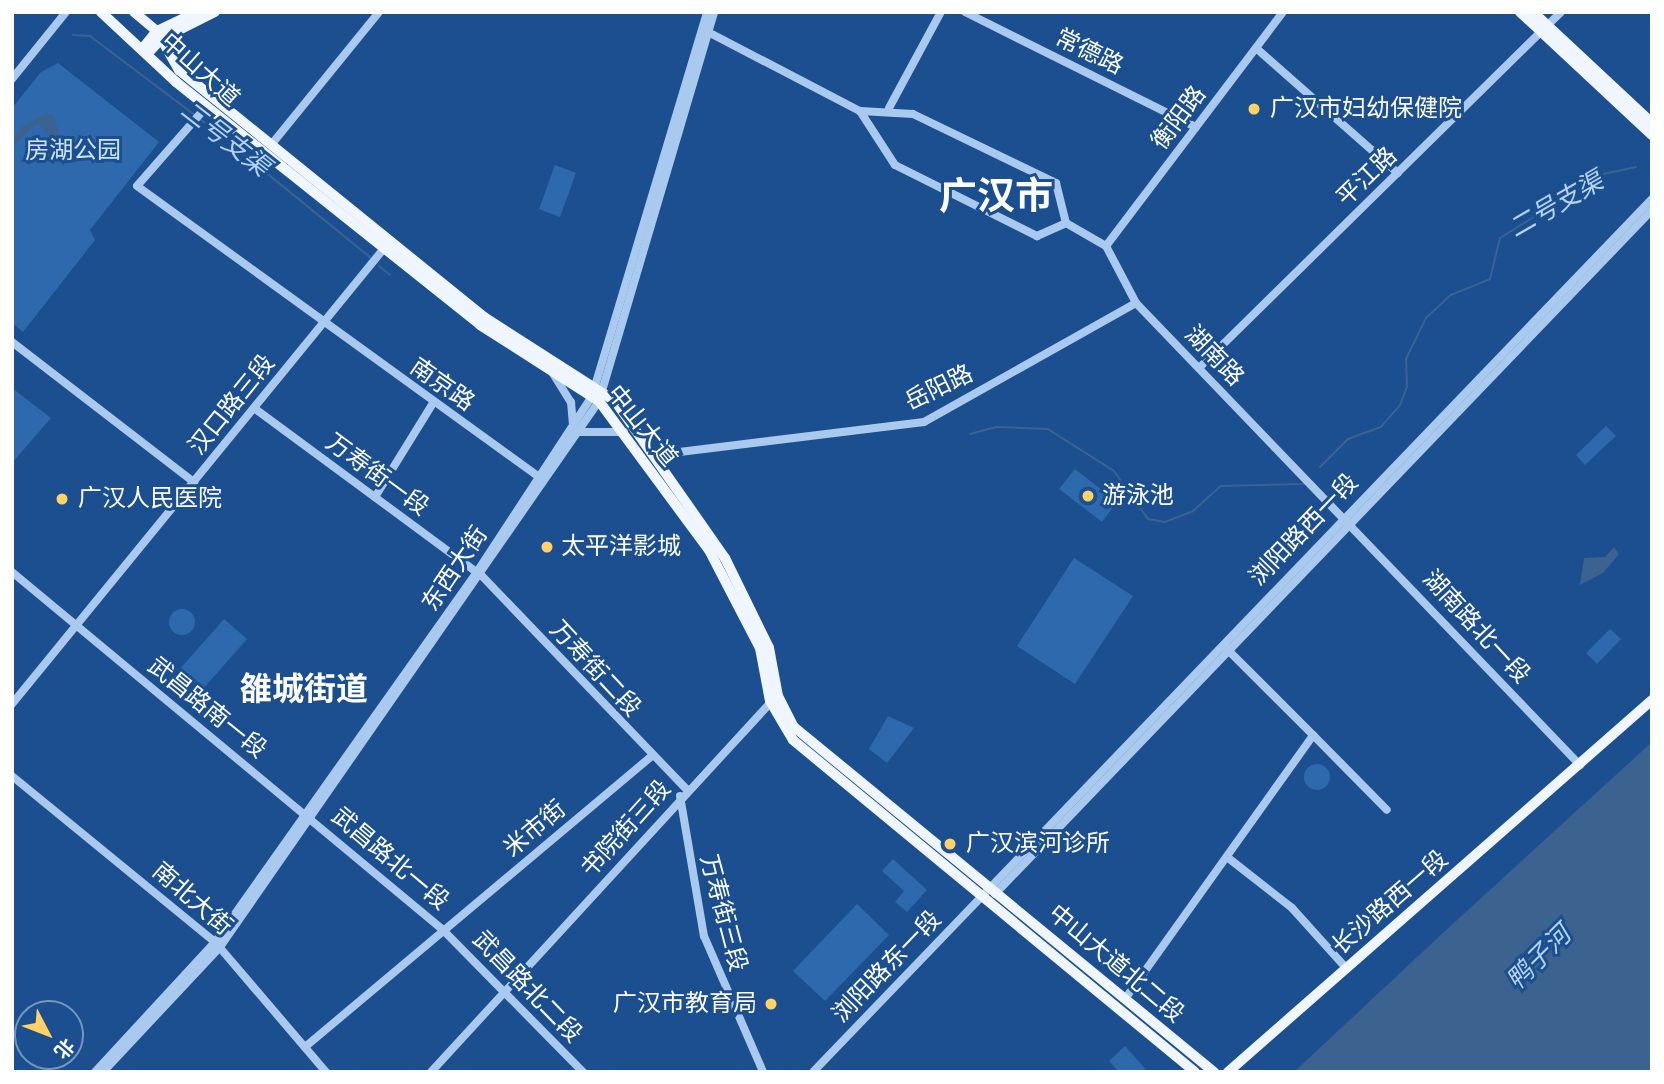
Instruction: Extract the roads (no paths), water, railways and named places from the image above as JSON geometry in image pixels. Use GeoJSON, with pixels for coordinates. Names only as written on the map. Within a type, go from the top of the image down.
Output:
{"type":"FeatureCollection","features":[{"type":"Feature","properties":{"kind":"main road","name":"中山大道"},"geometry":{"type":"LineString","coordinates":[[102,12],[146,50],[200,113],[388,245],[484,317],[596,393],[655,455],[724,558],[769,648],[774,699]]}},
{"type":"Feature","properties":{"kind":"main road","name":"中山大道"},"geometry":{"type":"LineString","coordinates":[[134,12],[159,35],[172,63],[480,325],[551,370],[596,393],[732,590],[760,649],[774,699],[805,740],[988,894]]}},
{"type":"Feature","properties":{"kind":"main road"},"geometry":{"type":"LineString","coordinates":[[146,50],[159,35],[197,12]]}},
{"type":"Feature","properties":{"kind":"main road"},"geometry":{"type":"LineString","coordinates":[[159,35],[215,12]]}},
{"type":"Feature","properties":{"kind":"main road"},"geometry":{"type":"LineString","coordinates":[[1520,12],[1545,29],[1652,123]]}},
{"type":"Feature","properties":{"kind":"main road"},"geometry":{"type":"LineString","coordinates":[[1533,12],[1545,29],[1652,135]]}},
{"type":"Feature","properties":{"kind":"main road","name":"长沙路西一段"},"geometry":{"type":"LineString","coordinates":[[1228,1072],[1652,700]]}},
{"type":"Feature","properties":{"kind":"main road","name":"中山大道北二段"},"geometry":{"type":"LineString","coordinates":[[988,894],[1125,999],[1214,1072]]}},
{"type":"Feature","properties":{"kind":"main road","name":"中山大道北二段"},"geometry":{"type":"LineString","coordinates":[[988,894],[1195,1072]]}},
{"type":"Feature","properties":{"kind":"street"},"geometry":{"type":"LineString","coordinates":[[12,79],[66,12]]}},
{"type":"Feature","properties":{"kind":"street"},"geometry":{"type":"LineString","coordinates":[[271,145],[379,12]]}},
{"type":"Feature","properties":{"kind":"street","name":"东西大街"},"geometry":{"type":"LineString","coordinates":[[596,393],[707,12]]}},
{"type":"Feature","properties":{"kind":"street","name":"东西大街"},"geometry":{"type":"LineString","coordinates":[[103,1072],[218,944],[311,817],[479,574],[596,393],[714,12]]}},
{"type":"Feature","properties":{"kind":"street"},"geometry":{"type":"LineString","coordinates":[[889,108],[941,12]]}},
{"type":"Feature","properties":{"kind":"street","name":"常德路"},"geometry":{"type":"LineString","coordinates":[[965,12],[1196,127]]}},
{"type":"Feature","properties":{"kind":"street","name":"衡阳路"},"geometry":{"type":"LineString","coordinates":[[1107,246],[1283,12]]}},
{"type":"Feature","properties":{"kind":"street","name":"平江路"},"geometry":{"type":"LineString","coordinates":[[1199,368],[1561,12]]}},
{"type":"Feature","properties":{"kind":"street"},"geometry":{"type":"LineString","coordinates":[[708,32],[860,111],[895,165],[1037,236],[1066,223]]}},
{"type":"Feature","properties":{"kind":"street"},"geometry":{"type":"LineString","coordinates":[[1256,48],[1398,173]]}},
{"type":"Feature","properties":{"kind":"street"},"geometry":{"type":"LineString","coordinates":[[860,111],[889,108],[913,114],[1056,183],[1065,201],[1066,223]]}},
{"type":"Feature","properties":{"kind":"street","name":"南京路"},"geometry":{"type":"LineString","coordinates":[[200,113],[137,186],[322,326],[539,477]]}},
{"type":"Feature","properties":{"kind":"street","name":"浏阳路西一段"},"geometry":{"type":"LineString","coordinates":[[988,894],[1652,199]]}},
{"type":"Feature","properties":{"kind":"street"},"geometry":{"type":"LineString","coordinates":[[1346,518],[1652,210]]}},
{"type":"Feature","properties":{"kind":"street"},"geometry":{"type":"LineString","coordinates":[[1066,223],[1107,246]]}},
{"type":"Feature","properties":{"kind":"street","name":"汉口路三段"},"geometry":{"type":"LineString","coordinates":[[12,704],[388,245]]}},
{"type":"Feature","properties":{"kind":"street","name":"湖南路"},"geometry":{"type":"LineString","coordinates":[[1107,246],[1136,303],[1346,518]]}},
{"type":"Feature","properties":{"kind":"street","name":"岳阳路"},"geometry":{"type":"LineString","coordinates":[[655,455],[924,422],[1136,303]]}},
{"type":"Feature","properties":{"kind":"street"},"geometry":{"type":"LineString","coordinates":[[12,342],[194,482]]}},
{"type":"Feature","properties":{"kind":"street"},"geometry":{"type":"LineString","coordinates":[[551,370],[571,402],[575,429],[626,433]]}},
{"type":"Feature","properties":{"kind":"street"},"geometry":{"type":"LineString","coordinates":[[375,497],[433,403]]}},
{"type":"Feature","properties":{"kind":"street","name":"万寿街一段"},"geometry":{"type":"LineString","coordinates":[[254,408],[479,574]]}},
{"type":"Feature","properties":{"kind":"street","name":"东西大街"},"geometry":{"type":"LineString","coordinates":[[479,574],[539,477],[575,429]]}},
{"type":"Feature","properties":{"kind":"street","name":"湖南路北一段"},"geometry":{"type":"LineString","coordinates":[[1346,518],[1580,765]]}},
{"type":"Feature","properties":{"kind":"street","name":"武昌路南一段"},"geometry":{"type":"LineString","coordinates":[[12,572],[311,817]]}},
{"type":"Feature","properties":{"kind":"street","name":"万寿街二段"},"geometry":{"type":"LineString","coordinates":[[479,574],[684,793]]}},
{"type":"Feature","properties":{"kind":"street"},"geometry":{"type":"LineString","coordinates":[[1225,647],[1387,810]]}},
{"type":"Feature","properties":{"kind":"street","name":"书院街三段"},"geometry":{"type":"LineString","coordinates":[[431,1072],[507,992],[684,793],[774,699]]}},
{"type":"Feature","properties":{"kind":"street"},"geometry":{"type":"LineString","coordinates":[[1125,999],[1313,735]]}},
{"type":"Feature","properties":{"kind":"street","name":"米市街"},"geometry":{"type":"LineString","coordinates":[[305,1047],[651,757]]}},
{"type":"Feature","properties":{"kind":"street","name":"南北大街"},"geometry":{"type":"LineString","coordinates":[[12,776],[218,944],[326,1072]]}},
{"type":"Feature","properties":{"kind":"street","name":"万寿街三段"},"geometry":{"type":"LineString","coordinates":[[684,793],[704,936],[763,1072]]}},
{"type":"Feature","properties":{"kind":"street","name":"武昌路北一段"},"geometry":{"type":"LineString","coordinates":[[311,817],[443,929]]}},
{"type":"Feature","properties":{"kind":"street"},"geometry":{"type":"LineString","coordinates":[[1227,857],[1292,908],[1347,969]]}},
{"type":"Feature","properties":{"kind":"street","name":"浏阳路东一段"},"geometry":{"type":"LineString","coordinates":[[813,1072],[988,894]]}},
{"type":"Feature","properties":{"kind":"street","name":"武昌路北二段"},"geometry":{"type":"LineString","coordinates":[[443,929],[583,1072]]}},
{"type":"Feature","properties":{"kind":"street","name":"东西大街"},"geometry":{"type":"LineString","coordinates":[[94,1072],[218,944]]}},
{"type":"Feature","properties":{"kind":"water"},"geometry":{"type":"Polygon","coordinates":[[[46,113],[53,115],[61,138],[50,137],[38,123],[12,147],[20,128],[46,113]]]}},
{"type":"Feature","properties":{"kind":"water"},"geometry":{"type":"Polygon","coordinates":[[[1614,547],[1619,554],[1603,573],[1580,585],[1584,558],[1605,557],[1614,547]]]}},
{"type":"Feature","properties":{"kind":"water","name":"鸭子河"},"geometry":{"type":"Polygon","coordinates":[[[1652,742],[1652,1072],[1294,1072],[1445,931],[1652,742]]]}},
{"type":"Feature","properties":{"kind":"waterway","name":"二号支渠"},"geometry":{"type":"LineString","coordinates":[[73,35],[90,36],[195,115]]}},
{"type":"Feature","properties":{"kind":"waterway","name":"二号支渠"},"geometry":{"type":"LineString","coordinates":[[200,119],[370,257]]}},
{"type":"Feature","properties":{"kind":"waterway","name":"二号支渠"},"geometry":{"type":"LineString","coordinates":[[1320,467],[1348,439],[1381,427],[1400,405],[1407,387],[1406,359],[1426,318],[1451,295],[1490,279],[1500,238],[1603,174],[1636,167]]}},
{"type":"Feature","properties":{"kind":"waterway","name":"二号支渠"},"geometry":{"type":"LineString","coordinates":[[379,266],[390,275]]}},
{"type":"Feature","properties":{"kind":"waterway","name":"二号支渠"},"geometry":{"type":"LineString","coordinates":[[970,434],[996,427],[1048,429],[1114,471],[1148,519],[1165,522],[1193,511],[1221,486],[1305,484]]}},
{"type":"Feature","properties":{"kind":"place","name":"广汉市妇幼保健院"},"geometry":{"type":"Point","coordinates":[1254,109]}},
{"type":"Feature","properties":{"kind":"place","name":"游泳池"},"geometry":{"type":"Point","coordinates":[1088,496]}},
{"type":"Feature","properties":{"kind":"place","name":"广汉人民医院"},"geometry":{"type":"Point","coordinates":[62,499]}},
{"type":"Feature","properties":{"kind":"place","name":"太平洋影城"},"geometry":{"type":"Point","coordinates":[547,547]}},
{"type":"Feature","properties":{"kind":"place","name":"广汉滨河诊所"},"geometry":{"type":"Point","coordinates":[950,844]}},
{"type":"Feature","properties":{"kind":"place","name":"广汉市教育局"},"geometry":{"type":"Point","coordinates":[771,1004]}},
{"type":"Feature","properties":{"kind":"district","name":"广汉市"},"geometry":{"type":"Point","coordinates":[996,198]}},
{"type":"Feature","properties":{"kind":"district","name":"雒城街道"},"geometry":{"type":"Point","coordinates":[304,690]}},
{"type":"Feature","properties":{"kind":"park label","name":"房湖公园"},"geometry":{"type":"Point","coordinates":[73,151]}}]}
